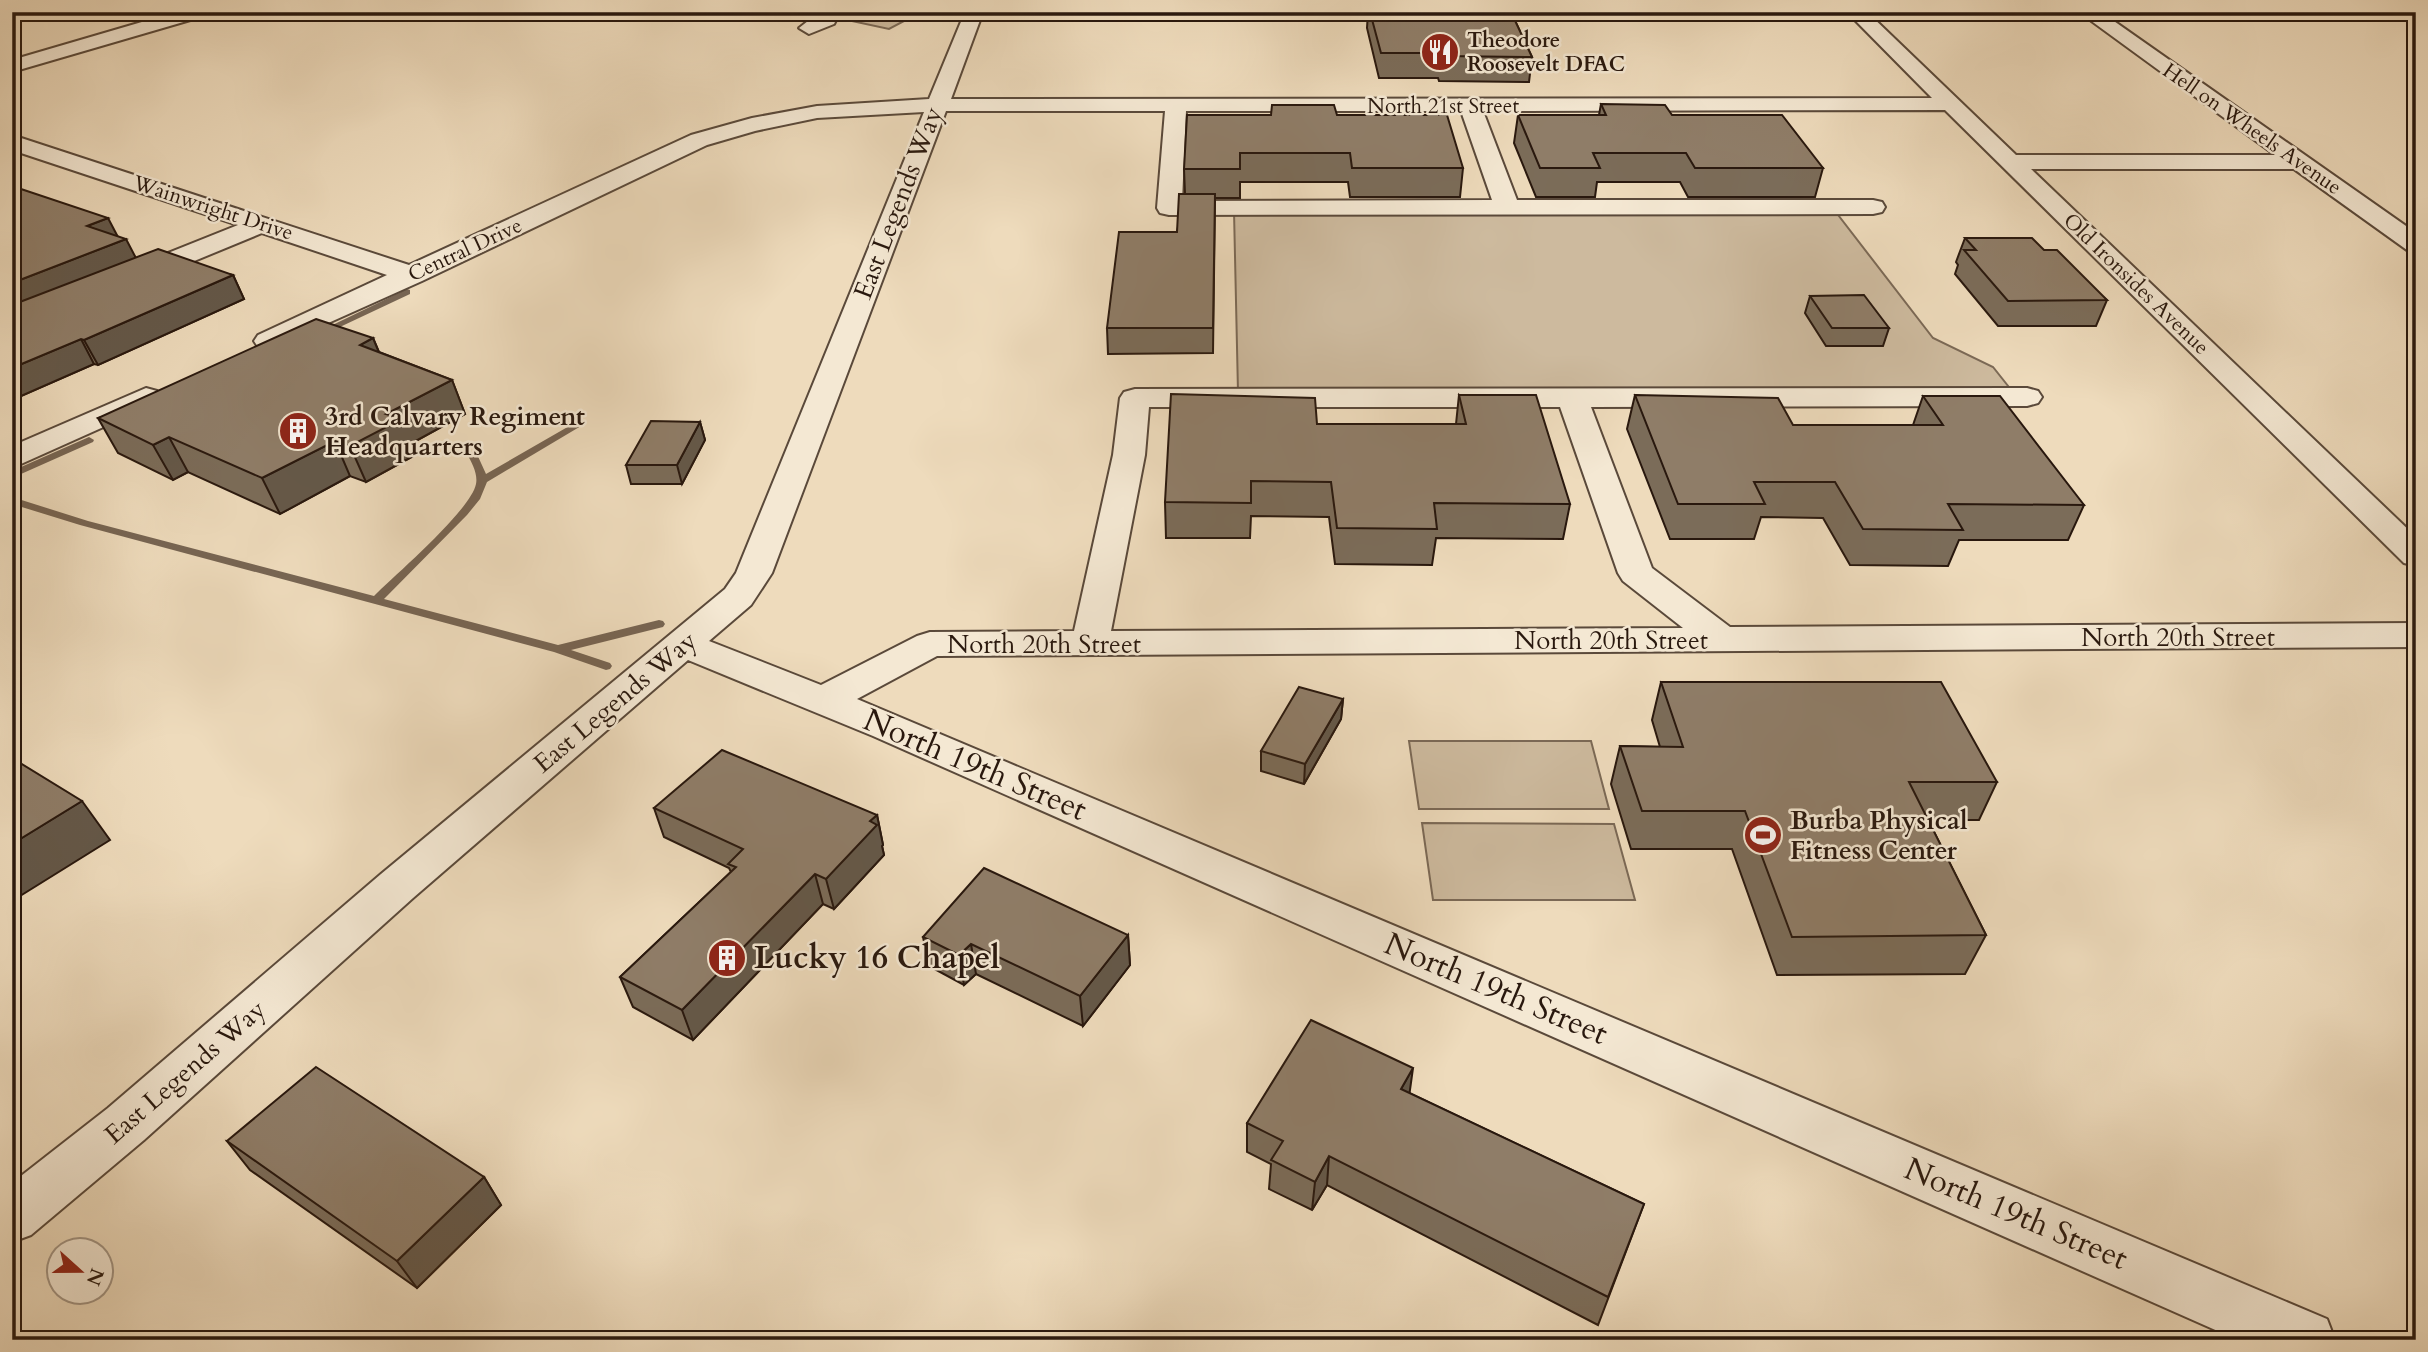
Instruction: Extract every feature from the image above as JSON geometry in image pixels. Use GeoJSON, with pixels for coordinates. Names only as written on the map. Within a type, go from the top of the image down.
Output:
{"type":"FeatureCollection","features":[{"type":"Feature","properties":{"kind":"street"},"geometry":{"type":"LineString","coordinates":[[12,66],[197,12]]}},
{"type":"Feature","properties":{"kind":"street"},"geometry":{"type":"LineString","coordinates":[[790,12],[827,20],[809,28]]}},
{"type":"Feature","properties":{"kind":"street","name":"Old Ironsides Avenue"},"geometry":{"type":"LineString","coordinates":[[1856,12],[2416,556]]}},
{"type":"Feature","properties":{"kind":"street","name":"Hell on Wheels Avenue"},"geometry":{"type":"LineString","coordinates":[[2088,12],[2416,245]]}},
{"type":"Feature","properties":{"kind":"street","name":"East Legends Way"},"geometry":{"type":"LineString","coordinates":[[12,1217],[126,1124],[397,886],[738,597],[754,573],[936,105],[976,14]]}},
{"type":"Feature","properties":{"kind":"street","name":"North 21st Street"},"geometry":{"type":"LineString","coordinates":[[936,105],[1950,104]]}},
{"type":"Feature","properties":{"kind":"street","name":"Central Drive"},"geometry":{"type":"LineString","coordinates":[[238,355],[699,140],[752,125],[817,112],[936,105]]}},
{"type":"Feature","properties":{"kind":"street"},"geometry":{"type":"LineString","coordinates":[[1176,106],[1170,208],[1872,207]]}},
{"type":"Feature","properties":{"kind":"street"},"geometry":{"type":"LineString","coordinates":[[1470,106],[1507,207]]}},
{"type":"Feature","properties":{"kind":"street","name":"Wainwright Drive"},"geometry":{"type":"LineString","coordinates":[[12,142],[413,275]]}},
{"type":"Feature","properties":{"kind":"street"},"geometry":{"type":"LineString","coordinates":[[12,158],[36,150]]}},
{"type":"Feature","properties":{"kind":"street"},"geometry":{"type":"LineString","coordinates":[[2011,162],[2299,162]]}},
{"type":"Feature","properties":{"kind":"street"},"geometry":{"type":"LineString","coordinates":[[113,285],[263,224]]}},
{"type":"Feature","properties":{"kind":"street"},"geometry":{"type":"LineString","coordinates":[[12,458],[175,383]]}},
{"type":"Feature","properties":{"kind":"street"},"geometry":{"type":"LineString","coordinates":[[1090,643],[1129,455],[1135,398],[2027,397]]}},
{"type":"Feature","properties":{"kind":"street"},"geometry":{"type":"LineString","coordinates":[[1572,398],[1636,573],[1721,639]]}},
{"type":"Feature","properties":{"kind":"street","name":"North 20th Street"},"geometry":{"type":"LineString","coordinates":[[821,701],[930,644],[2416,635]]}},
{"type":"Feature","properties":{"kind":"street","name":"North 19th Street"},"geometry":{"type":"LineString","coordinates":[[683,644],[887,726],[2306,1340]]}},
{"type":"Feature","properties":{"kind":"shaded area"},"geometry":{"type":"Polygon","coordinates":[[[810,12],[921,12],[889,29],[810,12]]]}},
{"type":"Feature","properties":{"kind":"shaded area"},"geometry":{"type":"Polygon","coordinates":[[[1234,211],[1835,211],[1933,338],[1993,367],[2012,391],[1238,392],[1234,211]]]}},
{"type":"Feature","properties":{"kind":"shaded area"},"geometry":{"type":"Polygon","coordinates":[[[1409,741],[1591,741],[1609,809],[1419,809],[1409,741]]]}},
{"type":"Feature","properties":{"kind":"shaded area"},"geometry":{"type":"Polygon","coordinates":[[[1422,823],[1614,824],[1635,900],[1433,900],[1422,823]]]}},
{"type":"Feature","properties":{"kind":"building"},"geometry":{"type":"Polygon","coordinates":[[[1370,12],[1511,12],[1532,57],[1381,53],[1370,12]]]}},
{"type":"Feature","properties":{"kind":"building"},"geometry":{"type":"Polygon","coordinates":[[[1601,104],[1665,105],[1672,115],[1782,115],[1823,168],[1695,168],[1686,153],[1593,153],[1600,168],[1540,168],[1518,115],[1606,115],[1601,104]]]}},
{"type":"Feature","properties":{"kind":"building"},"geometry":{"type":"Polygon","coordinates":[[[1272,105],[1334,105],[1337,115],[1447,115],[1463,168],[1352,168],[1350,153],[1240,153],[1240,169],[1184,169],[1187,115],[1271,115],[1272,105]]]}},
{"type":"Feature","properties":{"kind":"building"},"geometry":{"type":"Polygon","coordinates":[[[12,186],[108,218],[87,226],[126,239],[12,283],[12,186]]]}},
{"type":"Feature","properties":{"kind":"building"},"geometry":{"type":"Polygon","coordinates":[[[1179,194],[1215,194],[1213,328],[1107,328],[1119,232],[1177,232],[1179,194]]]}},
{"type":"Feature","properties":{"kind":"building"},"geometry":{"type":"Polygon","coordinates":[[[1965,238],[2032,238],[2044,250],[2057,250],[2107,300],[2008,301],[1964,250],[1976,250],[1965,238]]]}},
{"type":"Feature","properties":{"kind":"building"},"geometry":{"type":"Polygon","coordinates":[[[158,249],[233,275],[84,340],[12,368],[12,305],[158,249]]]}},
{"type":"Feature","properties":{"kind":"building"},"geometry":{"type":"Polygon","coordinates":[[[1864,295],[1889,328],[1832,328],[1810,296],[1864,295]]]}},
{"type":"Feature","properties":{"kind":"building"},"geometry":{"type":"Polygon","coordinates":[[[316,319],[373,338],[360,345],[452,380],[386,414],[402,419],[350,446],[335,441],[262,478],[169,437],[153,445],[98,418],[316,319]]]}},
{"type":"Feature","properties":{"kind":"building"},"geometry":{"type":"Polygon","coordinates":[[[1171,394],[1315,398],[1317,424],[1466,424],[1459,395],[1536,395],[1570,504],[1434,503],[1437,529],[1337,528],[1331,482],[1251,481],[1251,503],[1165,502],[1171,394]]]}},
{"type":"Feature","properties":{"kind":"building"},"geometry":{"type":"Polygon","coordinates":[[[1635,395],[1778,398],[1793,425],[1943,425],[1923,396],[2000,396],[2084,505],[1948,504],[1963,530],[1863,529],[1835,482],[1754,482],[1765,504],[1678,504],[1635,395]]]}},
{"type":"Feature","properties":{"kind":"building"},"geometry":{"type":"Polygon","coordinates":[[[651,421],[700,422],[677,465],[626,465],[651,421]]]}},
{"type":"Feature","properties":{"kind":"building","name":"Burba Physical Fitness Center"},"geometry":{"type":"Polygon","coordinates":[[[1661,682],[1941,682],[1997,782],[1909,782],[1986,935],[1792,937],[1745,811],[1642,811],[1620,746],[1683,747],[1661,682]]]}},
{"type":"Feature","properties":{"kind":"building"},"geometry":{"type":"Polygon","coordinates":[[[1299,687],[1343,699],[1305,764],[1261,751],[1299,687]]]}},
{"type":"Feature","properties":{"kind":"building","name":"Lucky 16 Chapel"},"geometry":{"type":"Polygon","coordinates":[[[722,750],[877,815],[870,821],[877,825],[826,879],[815,874],[682,1010],[620,977],[736,867],[728,864],[743,849],[654,808],[722,750]]]}},
{"type":"Feature","properties":{"kind":"building"},"geometry":{"type":"Polygon","coordinates":[[[12,758],[82,801],[12,844],[12,758]]]}},
{"type":"Feature","properties":{"kind":"building"},"geometry":{"type":"Polygon","coordinates":[[[984,868],[1128,935],[1080,996],[971,944],[959,955],[923,937],[984,868]]]}},
{"type":"Feature","properties":{"kind":"building"},"geometry":{"type":"Polygon","coordinates":[[[1311,1020],[1413,1068],[1401,1089],[1644,1204],[1608,1297],[1329,1156],[1315,1182],[1271,1160],[1283,1141],[1247,1123],[1311,1020]]]}},
{"type":"Feature","properties":{"kind":"building"},"geometry":{"type":"Polygon","coordinates":[[[316,1067],[484,1177],[397,1261],[227,1141],[316,1067]]]}},
{"type":"Feature","properties":{"kind":"waterway"},"geometry":{"type":"LineString","coordinates":[[322,332],[407,292]]}},
{"type":"Feature","properties":{"kind":"waterway"},"geometry":{"type":"LineString","coordinates":[[482,481],[578,424]]}},
{"type":"Feature","properties":{"kind":"waterway"},"geometry":{"type":"LineString","coordinates":[[12,475],[89,440]]}},
{"type":"Feature","properties":{"kind":"waterway"},"geometry":{"type":"LineString","coordinates":[[472,454],[482,481]]}},
{"type":"Feature","properties":{"kind":"waterway"},"geometry":{"type":"LineString","coordinates":[[376,601],[464,513],[480,489],[482,481]]}},
{"type":"Feature","properties":{"kind":"waterway"},"geometry":{"type":"LineString","coordinates":[[12,500],[84,523],[376,601]]}},
{"type":"Feature","properties":{"kind":"waterway"},"geometry":{"type":"LineString","coordinates":[[376,601],[558,649]]}},
{"type":"Feature","properties":{"kind":"waterway"},"geometry":{"type":"LineString","coordinates":[[558,649],[659,624]]}},
{"type":"Feature","properties":{"kind":"waterway"},"geometry":{"type":"LineString","coordinates":[[558,649],[606,666]]}},
{"type":"Feature","properties":{"kind":"place","name":"Theodore Roosevelt DFAC"},"geometry":{"type":"Point","coordinates":[1440,52]}},
{"type":"Feature","properties":{"kind":"place","name":"3rd Calvary Regiment Headquarters"},"geometry":{"type":"Point","coordinates":[298,431]}},
{"type":"Feature","properties":{"kind":"place","name":"Burba Physical Fitness Center"},"geometry":{"type":"Point","coordinates":[1763,835]}},
{"type":"Feature","properties":{"kind":"place","name":"Lucky 16 Chapel"},"geometry":{"type":"Point","coordinates":[727,958]}}]}
